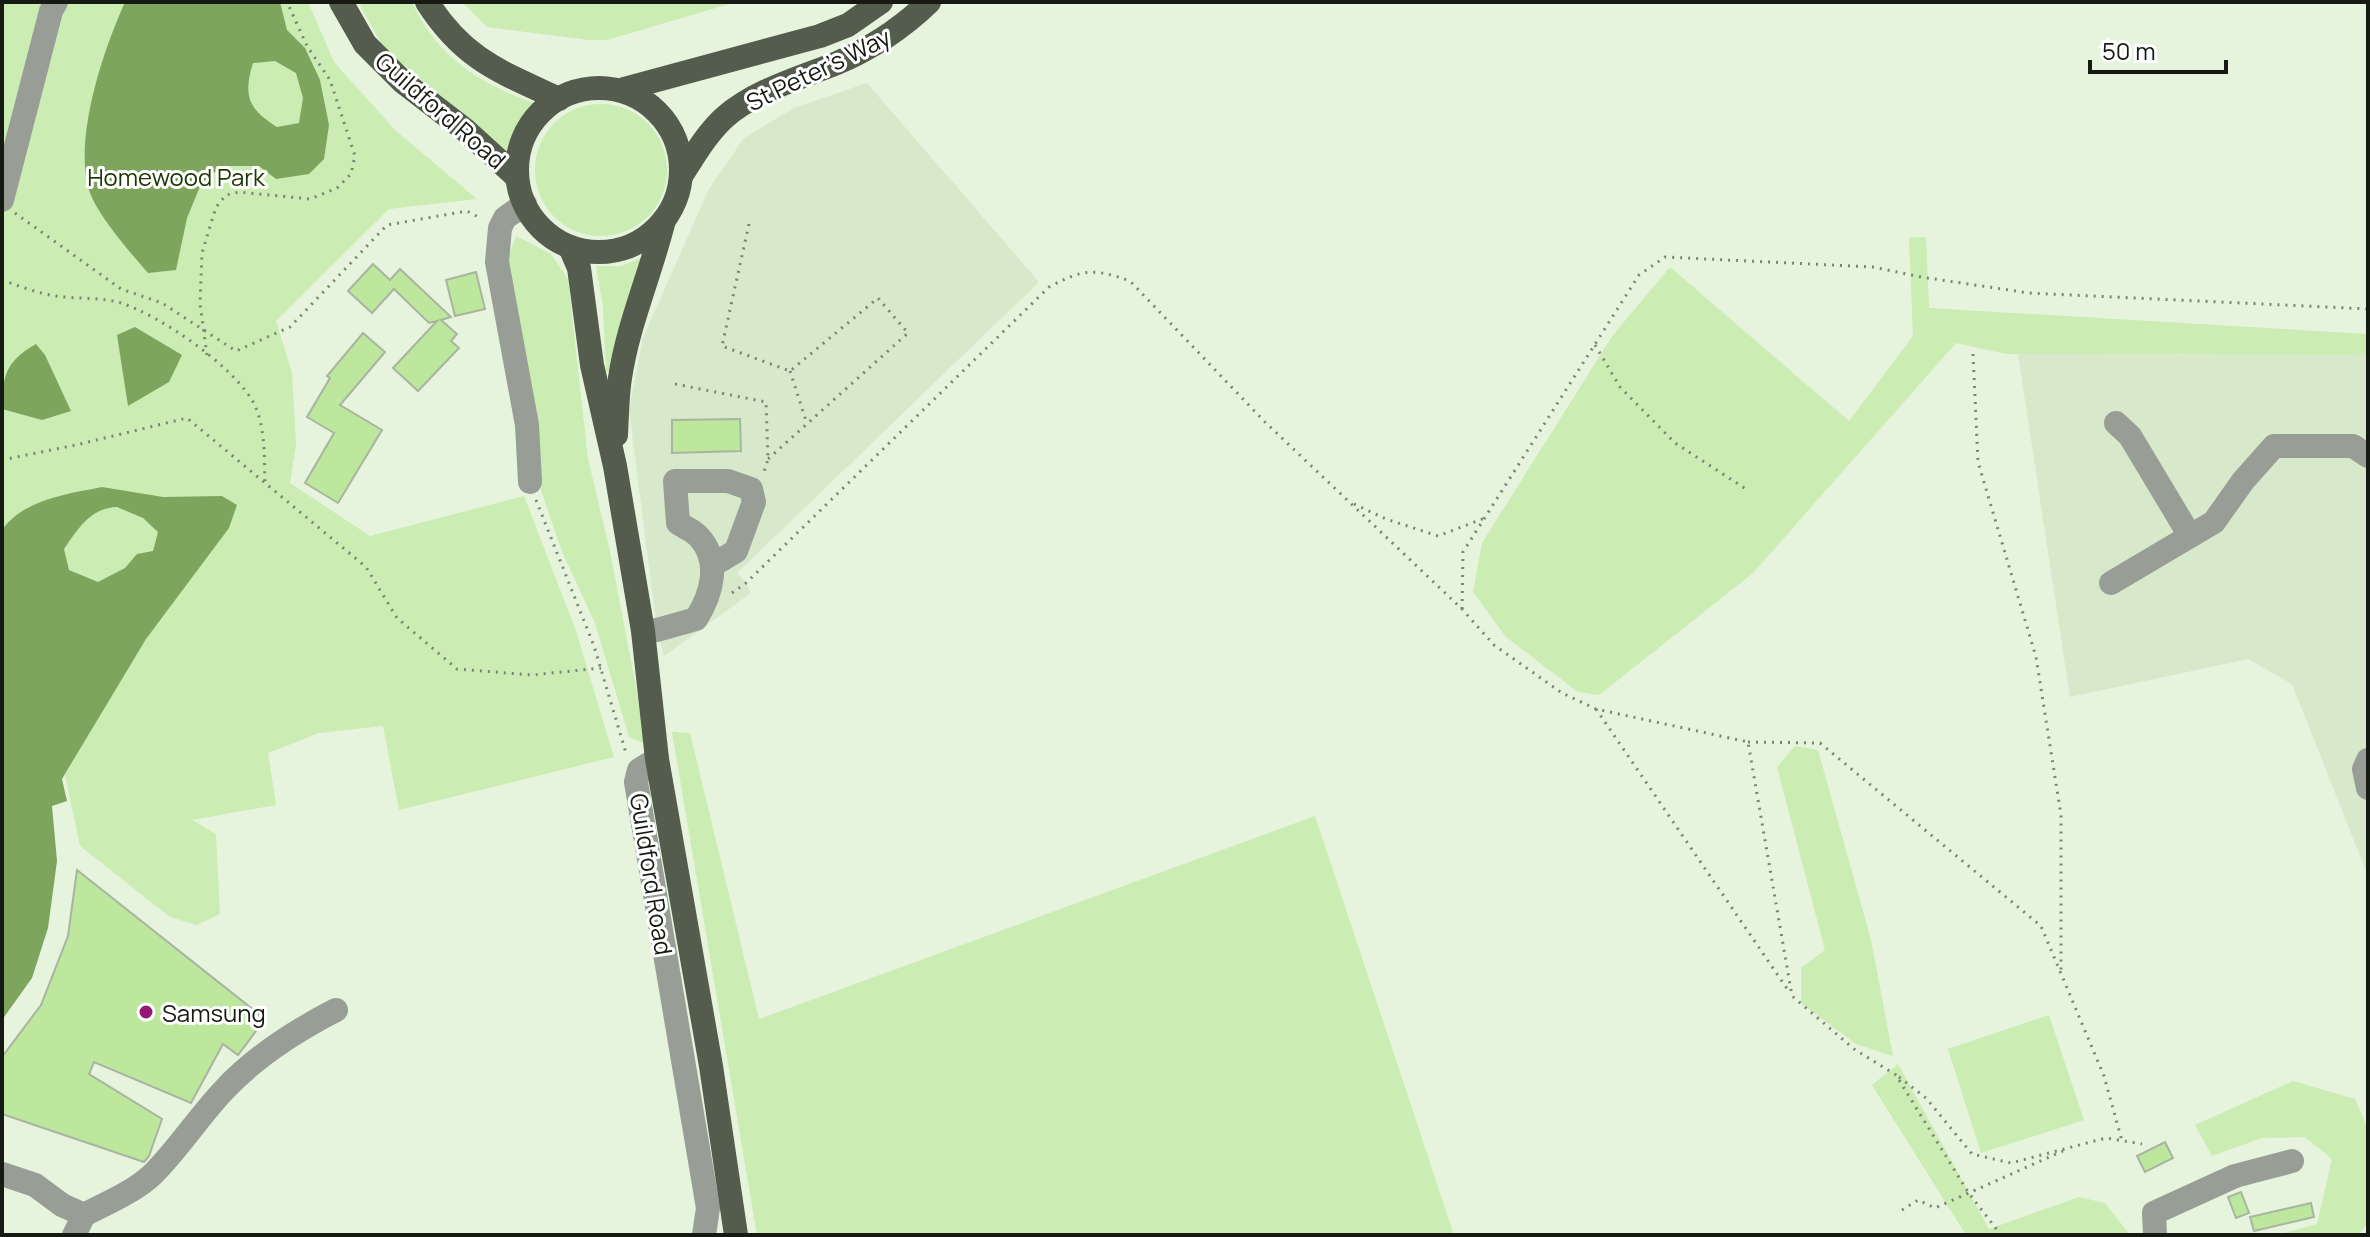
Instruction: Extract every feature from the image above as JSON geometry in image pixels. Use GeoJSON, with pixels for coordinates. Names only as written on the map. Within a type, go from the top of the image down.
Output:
{"type":"FeatureCollection","features":[{"type":"Feature","properties":{"kind":"main road","name":"Guildford Road"},"geometry":{"type":"LineString","coordinates":[[341,2],[365,44],[403,82],[464,129],[517,177]]}},
{"type":"Feature","properties":{"kind":"main road"},"geometry":{"type":"LineString","coordinates":[[427,2],[441,25],[477,58],[504,75],[559,99]]}},
{"type":"Feature","properties":{"kind":"main road","name":"St Peter's Way"},"geometry":{"type":"LineString","coordinates":[[624,89],[820,36],[848,25],[881,2]]}},
{"type":"Feature","properties":{"kind":"main road","name":"St Peter's Way"},"geometry":{"type":"LineString","coordinates":[[681,176],[716,126],[741,105],[800,76],[868,49],[900,28],[929,2]]}},
{"type":"Feature","properties":{"kind":"main road"},"geometry":{"type":"LineString","coordinates":[[624,89],[650,106],[664,120],[677,147],[681,176],[678,192],[664,220],[646,237],[624,248],[591,252],[570,247],[547,234],[536,223],[525,204],[517,177],[523,140],[544,110],[559,99],[586,90],[624,89]]}},
{"type":"Feature","properties":{"kind":"main road","name":"Guildford Road"},"geometry":{"type":"LineString","coordinates":[[615,466],[620,379],[637,306],[664,220]]}},
{"type":"Feature","properties":{"kind":"main road","name":"Guildford Road"},"geometry":{"type":"LineString","coordinates":[[570,247],[579,268],[592,365],[615,466],[643,631],[648,765],[711,1066],[736,1235]]}},
{"type":"Feature","properties":{"kind":"street"},"geometry":{"type":"LineString","coordinates":[[9,207],[51,11],[56,2]]}},
{"type":"Feature","properties":{"kind":"street"},"geometry":{"type":"LineString","coordinates":[[525,204],[505,218],[500,228],[497,262],[527,425],[530,482]]}},
{"type":"Feature","properties":{"kind":"street"},"geometry":{"type":"LineString","coordinates":[[2116,423],[2130,436],[2190,536]]}},
{"type":"Feature","properties":{"kind":"street"},"geometry":{"type":"LineString","coordinates":[[2111,583],[2214,522],[2243,481],[2274,446],[2353,446],[2368,456]]}},
{"type":"Feature","properties":{"kind":"street"},"geometry":{"type":"LineString","coordinates":[[643,631],[696,619],[709,599],[713,565],[699,537],[678,523],[675,481],[728,481],[751,489],[754,502],[736,551],[713,565]]}},
{"type":"Feature","properties":{"kind":"street"},"geometry":{"type":"LineString","coordinates":[[2368,760],[2364,769],[2368,788]]}},
{"type":"Feature","properties":{"kind":"street","name":"Guildford Road"},"geometry":{"type":"LineString","coordinates":[[648,765],[636,782],[708,1208],[704,1235]]}},
{"type":"Feature","properties":{"kind":"street"},"geometry":{"type":"LineString","coordinates":[[2,1174],[35,1185],[62,1205],[79,1225],[153,1174],[227,1086],[268,1052],[312,1022],[336,1010]]}},
{"type":"Feature","properties":{"kind":"street"},"geometry":{"type":"LineString","coordinates":[[2155,1235],[2154,1213],[2235,1176],[2292,1161]]}},
{"type":"Feature","properties":{"kind":"path"},"geometry":{"type":"LineString","coordinates":[[207,355],[200,304],[202,253],[216,207],[226,195],[239,192],[310,199],[337,188],[351,174],[355,156],[330,80],[307,46],[287,2]]}},
{"type":"Feature","properties":{"kind":"path"},"geometry":{"type":"LineString","coordinates":[[9,207],[121,289],[162,303],[236,351],[290,327],[387,225],[467,211],[500,228]]}},
{"type":"Feature","properties":{"kind":"path"},"geometry":{"type":"LineString","coordinates":[[749,224],[722,346],[790,371]]}},
{"type":"Feature","properties":{"kind":"path"},"geometry":{"type":"LineString","coordinates":[[1462,609],[1463,552],[1639,275],[1665,257],[1873,267],[2029,293],[2368,309]]}},
{"type":"Feature","properties":{"kind":"path"},"geometry":{"type":"LineString","coordinates":[[696,619],[746,583],[1049,287],[1076,273],[1101,271],[1130,281],[1265,422],[1462,609],[1494,645],[1562,693],[1596,709],[1748,742],[1820,743],[2041,926],[2104,1076],[2122,1141]]}},
{"type":"Feature","properties":{"kind":"path"},"geometry":{"type":"LineString","coordinates":[[2,280],[53,295],[119,302],[153,316],[207,355],[237,381],[253,402],[264,440],[265,484]]}},
{"type":"Feature","properties":{"kind":"path"},"geometry":{"type":"LineString","coordinates":[[768,459],[908,333],[878,298],[790,371]]}},
{"type":"Feature","properties":{"kind":"path"},"geometry":{"type":"LineString","coordinates":[[1595,345],[1620,387],[1675,443],[1749,491]]}},
{"type":"Feature","properties":{"kind":"path"},"geometry":{"type":"LineString","coordinates":[[1973,354],[1978,462],[2036,657],[2061,815],[2061,975]]}},
{"type":"Feature","properties":{"kind":"path"},"geometry":{"type":"LineString","coordinates":[[790,371],[807,424]]}},
{"type":"Feature","properties":{"kind":"path"},"geometry":{"type":"LineString","coordinates":[[675,384],[766,402],[768,459],[754,502]]}},
{"type":"Feature","properties":{"kind":"path"},"geometry":{"type":"LineString","coordinates":[[2,460],[187,418],[366,567],[397,618],[457,669],[532,675],[601,668]]}},
{"type":"Feature","properties":{"kind":"path","name":"Guildford Road"},"geometry":{"type":"LineString","coordinates":[[530,482],[601,668],[625,750],[648,765]]}},
{"type":"Feature","properties":{"kind":"path"},"geometry":{"type":"LineString","coordinates":[[1348,501],[1386,519],[1438,536],[1485,518]]}},
{"type":"Feature","properties":{"kind":"path"},"geometry":{"type":"LineString","coordinates":[[1596,709],[1792,996],[1854,1049],[1926,1098],[1972,1154],[2011,1163],[2106,1138],[2142,1144]]}},
{"type":"Feature","properties":{"kind":"path"},"geometry":{"type":"LineString","coordinates":[[1748,742],[1792,996]]}},
{"type":"Feature","properties":{"kind":"path"},"geometry":{"type":"LineString","coordinates":[[1896,1075],[1968,1192],[2001,1235]]}},
{"type":"Feature","properties":{"kind":"path"},"geometry":{"type":"LineString","coordinates":[[1902,1210],[1918,1200],[1935,1208],[2074,1147]]}},
{"type":"Feature","properties":{"kind":"shaded area"},"geometry":{"type":"Polygon","coordinates":[[[125,2],[280,2],[287,30],[305,48],[320,80],[329,125],[324,159],[309,174],[276,179],[259,166],[222,166],[201,184],[187,218],[176,270],[148,273],[105,220],[88,187],[85,143],[88,118],[100,68],[125,2]],[[275,61],[253,63],[248,84],[250,100],[260,114],[277,127],[299,123],[303,98],[296,73],[275,61]]]}},
{"type":"Feature","properties":{"kind":"shaded area"},"geometry":{"type":"Polygon","coordinates":[[[867,83],[1039,282],[737,573],[751,593],[664,656],[657,630],[629,410],[643,338],[709,189],[744,138],[794,108],[867,83]]]}},
{"type":"Feature","properties":{"kind":"shaded area"},"geometry":{"type":"Polygon","coordinates":[[[135,327],[182,355],[169,382],[128,406],[117,335],[135,327]]]}},
{"type":"Feature","properties":{"kind":"shaded area"},"geometry":{"type":"Polygon","coordinates":[[[36,344],[45,355],[71,411],[42,420],[2,409],[8,370],[18,357],[36,344]]]}},
{"type":"Feature","properties":{"kind":"shaded area"},"geometry":{"type":"Polygon","coordinates":[[[2018,354],[2368,355],[2368,876],[2292,684],[2248,659],[2070,697],[2018,354]]]}},
{"type":"Feature","properties":{"kind":"shaded area"},"geometry":{"type":"Polygon","coordinates":[[[102,487],[163,497],[222,496],[237,505],[229,528],[146,639],[62,779],[67,801],[52,806],[57,861],[48,928],[32,978],[2,1020],[2,530],[22,511],[34,505],[102,487]],[[117,507],[92,515],[64,549],[69,570],[98,582],[125,568],[137,554],[153,551],[158,532],[143,518],[117,507]]]}},
{"type":"Feature","properties":{"kind":"green space","name":"Homewood Park"},"geometry":{"type":"Polygon","coordinates":[[[2,2],[308,2],[334,62],[396,131],[477,199],[389,209],[276,321],[292,373],[296,445],[290,483],[370,536],[524,496],[576,631],[614,757],[399,810],[383,726],[319,733],[268,753],[276,805],[192,820],[216,834],[220,914],[197,925],[170,917],[80,846],[65,775],[117,686],[2,674],[2,2]]]}},
{"type":"Feature","properties":{"kind":"green space"},"geometry":{"type":"Polygon","coordinates":[[[358,2],[412,2],[434,39],[463,67],[498,88],[537,104],[512,147],[510,159],[461,112],[385,50],[358,2]]]}},
{"type":"Feature","properties":{"kind":"green space"},"geometry":{"type":"Polygon","coordinates":[[[462,2],[736,2],[607,40],[589,40],[487,27],[462,2]]]}},
{"type":"Feature","properties":{"kind":"green space"},"geometry":{"type":"Polygon","coordinates":[[[601,104],[626,109],[648,123],[662,145],[667,170],[662,195],[648,217],[626,231],[601,236],[576,231],[554,217],[540,195],[535,170],[540,145],[554,123],[576,109],[601,104]]]}},
{"type":"Feature","properties":{"kind":"green space"},"geometry":{"type":"Polygon","coordinates":[[[516,236],[551,254],[568,279],[588,459],[610,551],[647,745],[629,737],[595,623],[561,549],[541,490],[535,418],[509,283],[509,255],[516,236]]]}},
{"type":"Feature","properties":{"kind":"green space"},"geometry":{"type":"Polygon","coordinates":[[[1926,237],[1929,308],[2368,334],[2368,355],[2006,354],[1956,343],[1753,573],[1599,695],[1578,692],[1506,637],[1473,592],[1482,543],[1613,335],[1670,267],[1849,421],[1913,336],[1909,238],[1926,237]]]}},
{"type":"Feature","properties":{"kind":"green space"},"geometry":{"type":"Polygon","coordinates":[[[643,257],[613,367],[606,373],[603,306],[596,266],[621,266],[643,257]]]}},
{"type":"Feature","properties":{"kind":"green space"},"geometry":{"type":"Polygon","coordinates":[[[672,732],[690,733],[759,1019],[1315,816],[1454,1235],[757,1235],[672,732]]]}},
{"type":"Feature","properties":{"kind":"green space"},"geometry":{"type":"Polygon","coordinates":[[[1795,746],[1818,750],[1871,940],[1893,1056],[1856,1044],[1801,1003],[1801,968],[1825,950],[1777,767],[1795,746]]]}},
{"type":"Feature","properties":{"kind":"green space"},"geometry":{"type":"Polygon","coordinates":[[[2049,1015],[2084,1120],[1981,1153],[1948,1049],[2049,1015]]]}},
{"type":"Feature","properties":{"kind":"green space"},"geometry":{"type":"Polygon","coordinates":[[[1898,1064],[1989,1229],[2079,1197],[2105,1203],[2130,1235],[1966,1235],[1872,1085],[1898,1064]]]}},
{"type":"Feature","properties":{"kind":"green space"},"geometry":{"type":"Polygon","coordinates":[[[2293,1081],[2355,1099],[2368,1129],[2368,1223],[2358,1235],[2277,1235],[2317,1224],[2332,1159],[2305,1137],[2262,1138],[2212,1156],[2195,1125],[2293,1081]]]}},
{"type":"Feature","properties":{"kind":"building"},"geometry":{"type":"Polygon","coordinates":[[[373,264],[390,280],[400,269],[451,317],[441,320],[457,334],[451,341],[459,348],[418,391],[393,368],[437,321],[429,323],[394,289],[372,313],[348,291],[373,264]]]}},
{"type":"Feature","properties":{"kind":"building"},"geometry":{"type":"Polygon","coordinates":[[[476,272],[485,309],[455,316],[446,280],[476,272]]]}},
{"type":"Feature","properties":{"kind":"building"},"geometry":{"type":"Polygon","coordinates":[[[363,333],[385,352],[340,405],[382,430],[338,503],[305,483],[334,433],[307,417],[330,378],[327,376],[363,333]]]}},
{"type":"Feature","properties":{"kind":"building"},"geometry":{"type":"Polygon","coordinates":[[[740,419],[741,451],[672,453],[672,420],[740,419]]]}},
{"type":"Feature","properties":{"kind":"building","name":"Samsung"},"geometry":{"type":"Polygon","coordinates":[[[77,870],[265,1019],[238,1055],[223,1044],[191,1103],[94,1062],[89,1074],[162,1119],[144,1162],[2,1114],[2,1057],[41,1005],[68,936],[77,870]]]}},
{"type":"Feature","properties":{"kind":"building"},"geometry":{"type":"Polygon","coordinates":[[[2165,1142],[2173,1158],[2145,1172],[2137,1156],[2165,1142]]]}},
{"type":"Feature","properties":{"kind":"building"},"geometry":{"type":"Polygon","coordinates":[[[2241,1192],[2249,1213],[2236,1218],[2228,1197],[2241,1192]]]}},
{"type":"Feature","properties":{"kind":"building"},"geometry":{"type":"Polygon","coordinates":[[[2311,1203],[2314,1217],[2254,1231],[2250,1217],[2311,1203]]]}},
{"type":"Feature","properties":{"kind":"place","name":"Samsung"},"geometry":{"type":"Point","coordinates":[146,1012]}}]}
